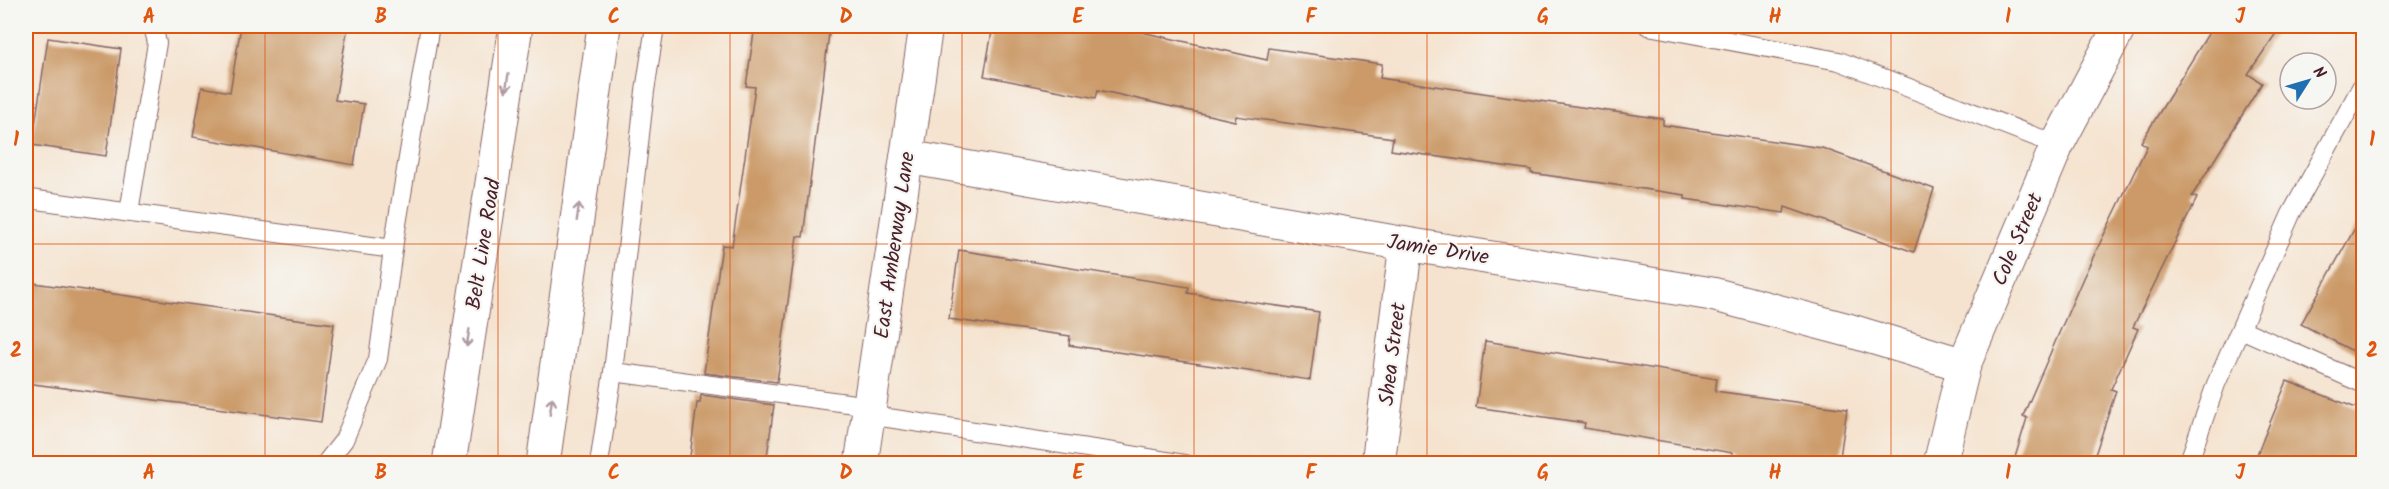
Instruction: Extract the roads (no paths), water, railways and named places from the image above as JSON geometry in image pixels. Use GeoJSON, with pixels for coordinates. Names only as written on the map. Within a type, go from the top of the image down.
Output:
{"type":"FeatureCollection","features":[{"type":"Feature","properties":{"kind":"street","name":"Belt Line Road"},"geometry":{"type":"LineString","coordinates":[[449,464],[516,26]]}},
{"type":"Feature","properties":{"kind":"street"},"geometry":{"type":"LineString","coordinates":[[543,464],[604,26]]}},
{"type":"Feature","properties":{"kind":"street","name":"East Amberway Lane"},"geometry":{"type":"LineString","coordinates":[[861,464],[926,26]]}},
{"type":"Feature","properties":{"kind":"street","name":"Cole Street"},"geometry":{"type":"LineString","coordinates":[[1940,464],[1964,365],[2058,144],[2120,26]]}},
{"type":"Feature","properties":{"kind":"street","name":"Jamie Drive"},"geometry":{"type":"LineString","coordinates":[[907,157],[1406,244],[1712,294],[1848,330],[1964,365]]}},
{"type":"Feature","properties":{"kind":"street","name":"Shea Street"},"geometry":{"type":"LineString","coordinates":[[1378,464],[1406,244]]}},
{"type":"Feature","properties":{"kind":"lane"},"geometry":{"type":"LineString","coordinates":[[129,212],[157,43],[153,26]]}},
{"type":"Feature","properties":{"kind":"lane"},"geometry":{"type":"LineString","coordinates":[[325,464],[344,440],[378,359],[393,249],[430,26]]}},
{"type":"Feature","properties":{"kind":"lane"},"geometry":{"type":"LineString","coordinates":[[598,464],[614,372],[645,91],[655,26]]}},
{"type":"Feature","properties":{"kind":"lane"},"geometry":{"type":"LineString","coordinates":[[1648,26],[1839,61],[2058,144]]}},
{"type":"Feature","properties":{"kind":"lane"},"geometry":{"type":"LineString","coordinates":[[2188,464],[2216,384],[2291,214],[2364,82]]}},
{"type":"Feature","properties":{"kind":"lane"},"geometry":{"type":"LineString","coordinates":[[26,195],[30,199],[393,249]]}},
{"type":"Feature","properties":{"kind":"lane"},"geometry":{"type":"LineString","coordinates":[[2241,330],[2364,384]]}},
{"type":"Feature","properties":{"kind":"lane"},"geometry":{"type":"LineString","coordinates":[[614,372],[869,411],[1119,458],[1185,464]]}}]}
